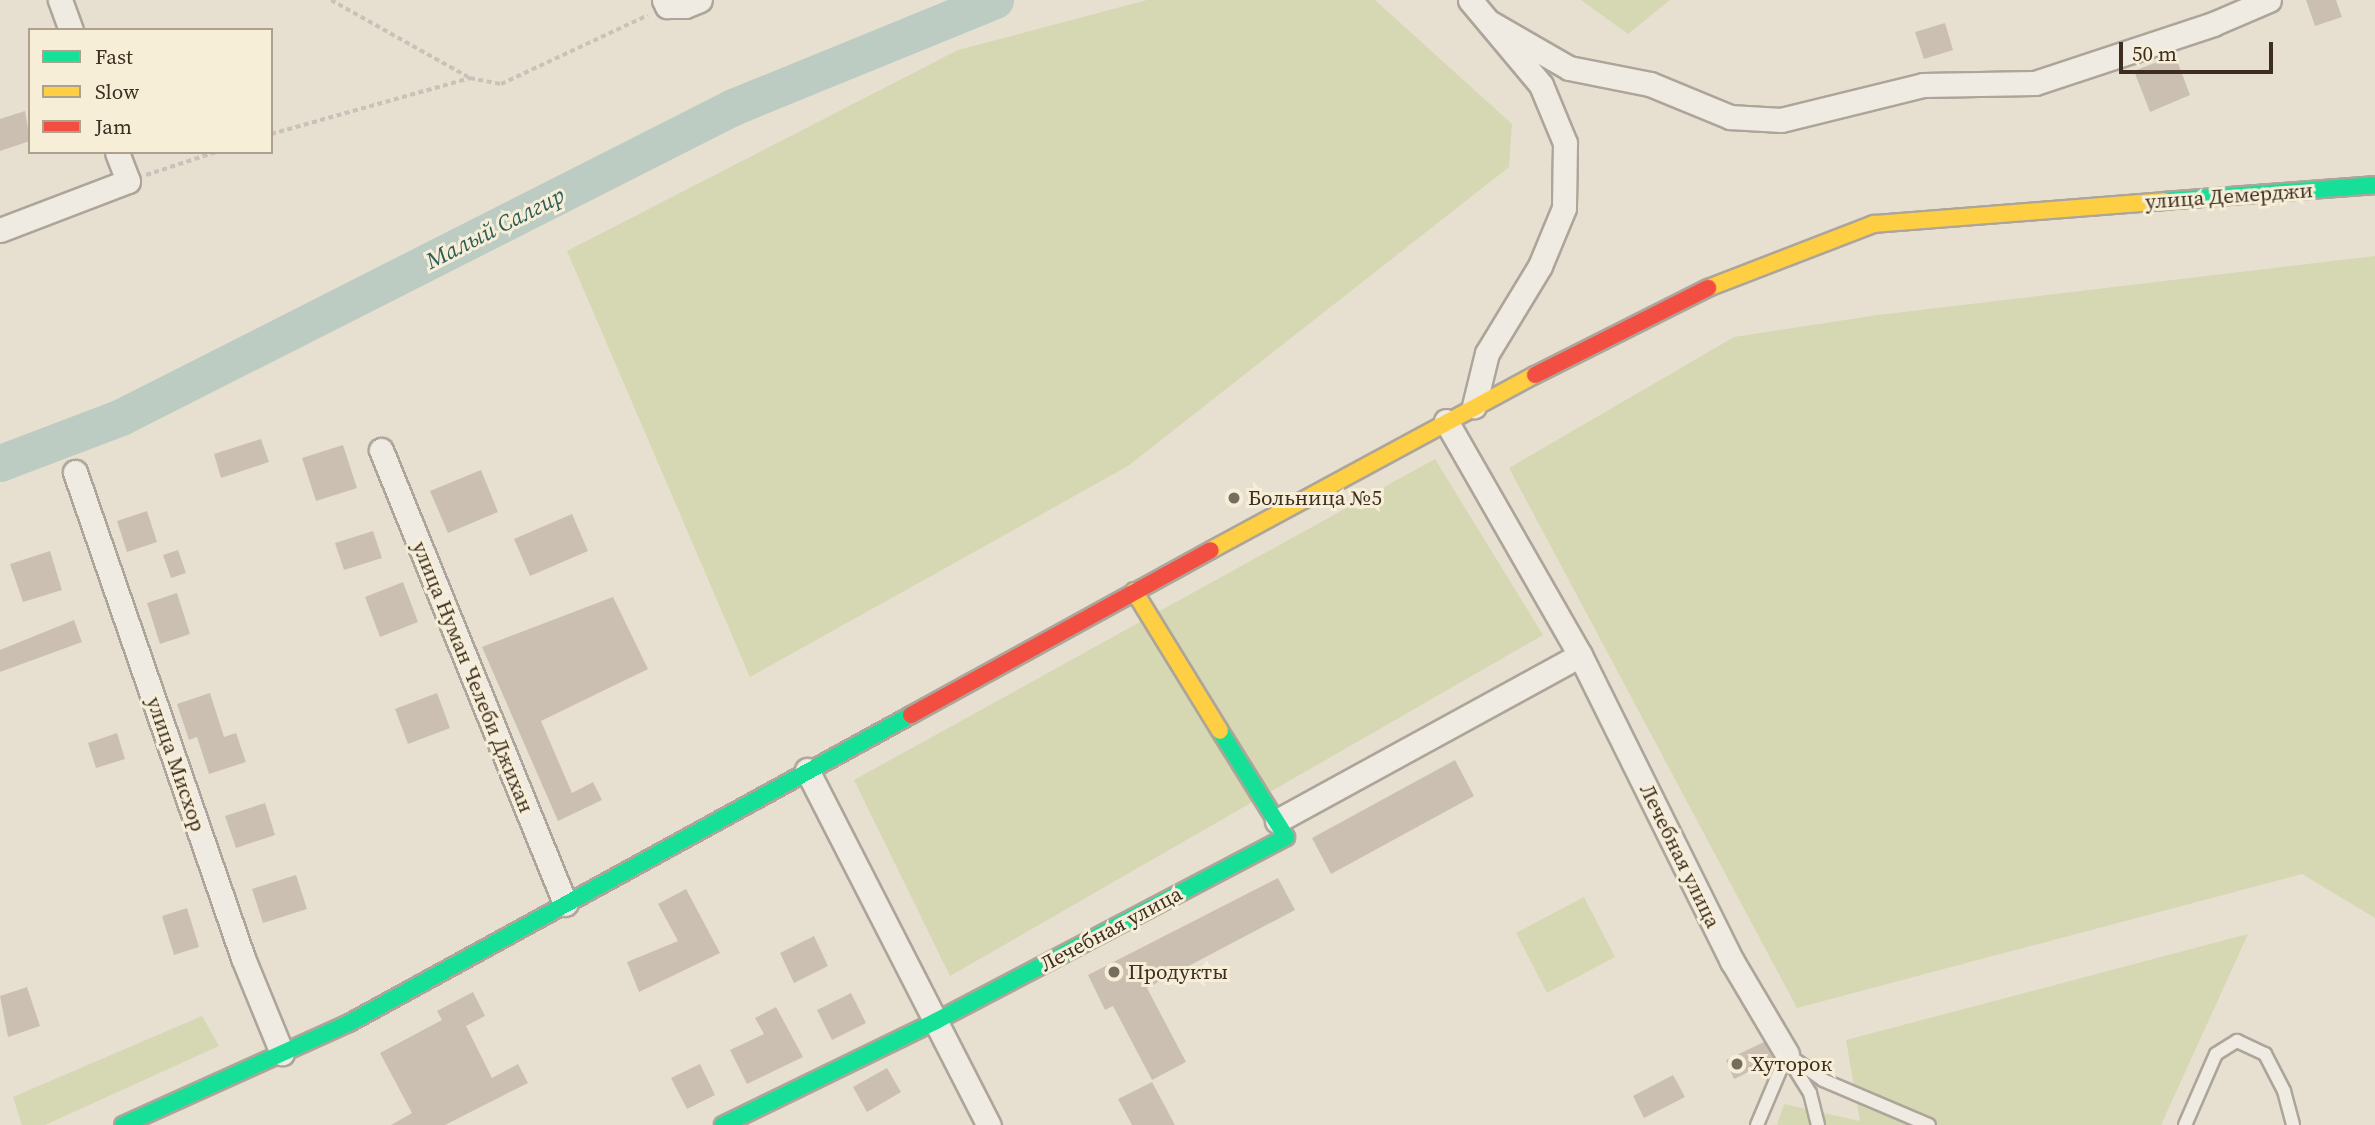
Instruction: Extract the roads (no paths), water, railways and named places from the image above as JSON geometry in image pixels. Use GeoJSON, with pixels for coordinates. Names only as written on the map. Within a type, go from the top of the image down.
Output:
{"type":"FeatureCollection","features":[{"type":"Feature","properties":{"kind":"main road","name":"улица Демерджи"},"geometry":{"type":"LineString","coordinates":[[123,1125],[349,1023],[1446,421],[1734,275],[1874,224],[2375,185]]}},
{"type":"Feature","properties":{"kind":"main road"},"geometry":{"type":"LineString","coordinates":[[1134,592],[1281,829]]}},
{"type":"Feature","properties":{"kind":"main road","name":"Лечебная улица"},"geometry":{"type":"LineString","coordinates":[[723,1125],[936,1021],[1281,829]]}},
{"type":"Feature","properties":{"kind":"street"},"geometry":{"type":"LineString","coordinates":[[60,0],[70,28]]}},
{"type":"Feature","properties":{"kind":"street"},"geometry":{"type":"LineString","coordinates":[[666,3],[700,0]]}},
{"type":"Feature","properties":{"kind":"street"},"geometry":{"type":"LineString","coordinates":[[1470,0],[1541,85],[1565,142],[1564,208],[1541,266],[1487,353],[1474,406]]}},
{"type":"Feature","properties":{"kind":"street"},"geometry":{"type":"LineString","coordinates":[[1489,22],[1569,68],[1650,84],[1730,117],[1781,120],[1923,85],[2035,83],[2213,24],[2269,0]]}},
{"type":"Feature","properties":{"kind":"street"},"geometry":{"type":"LineString","coordinates":[[0,230],[128,181],[118,154]]}},
{"type":"Feature","properties":{"kind":"street","name":"Лечебная улица"},"geometry":{"type":"LineString","coordinates":[[1446,421],[1580,655],[1732,961],[1787,1054]]}},
{"type":"Feature","properties":{"kind":"street","name":"улица Нуман Челеби Джихан"},"geometry":{"type":"LineString","coordinates":[[381,450],[565,904]]}},
{"type":"Feature","properties":{"kind":"street","name":"улица Мисхор"},"geometry":{"type":"LineString","coordinates":[[75,472],[243,958],[282,1053]]}},
{"type":"Feature","properties":{"kind":"street","name":"Лечебная улица"},"geometry":{"type":"LineString","coordinates":[[1281,829],[1580,655]]}},
{"type":"Feature","properties":{"kind":"street"},"geometry":{"type":"LineString","coordinates":[[807,770],[989,1125]]}},
{"type":"Feature","properties":{"kind":"lane"},"geometry":{"type":"LineString","coordinates":[[2185,1125],[2216,1054],[2237,1041],[2265,1054],[2284,1091],[2293,1125]]}},
{"type":"Feature","properties":{"kind":"lane"},"geometry":{"type":"LineString","coordinates":[[1757,1125],[1787,1054]]}},
{"type":"Feature","properties":{"kind":"lane"},"geometry":{"type":"LineString","coordinates":[[1787,1054],[1810,1093],[1818,1125]]}},
{"type":"Feature","properties":{"kind":"lane"},"geometry":{"type":"LineString","coordinates":[[1787,1054],[1823,1080],[1929,1125]]}},
{"type":"Feature","properties":{"kind":"waterway","name":"Малый Салгир"},"geometry":{"type":"LineString","coordinates":[[0,463],[121,417],[733,107],[995,0]]}},
{"type":"Feature","properties":{"kind":"place","name":"Больница №5"},"geometry":{"type":"Point","coordinates":[1234,498]}},
{"type":"Feature","properties":{"kind":"place","name":"Продукты"},"geometry":{"type":"Point","coordinates":[1114,972]}},
{"type":"Feature","properties":{"kind":"place","name":"Хуторок"},"geometry":{"type":"Point","coordinates":[1737,1064]}}]}
